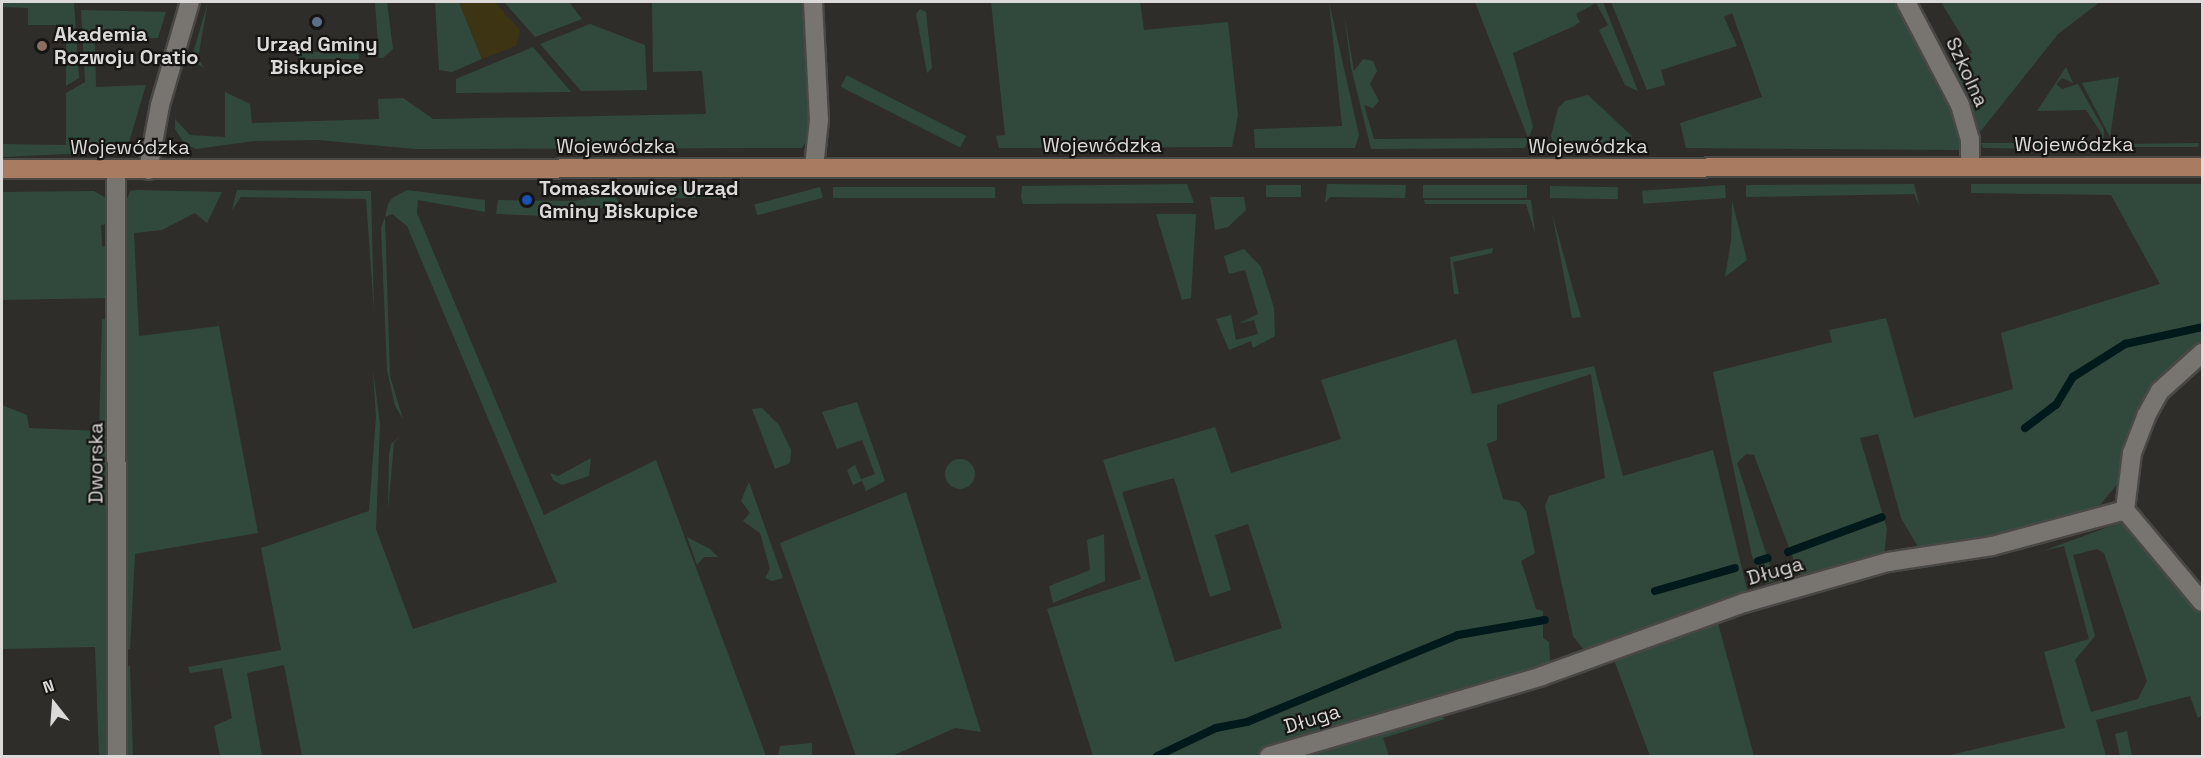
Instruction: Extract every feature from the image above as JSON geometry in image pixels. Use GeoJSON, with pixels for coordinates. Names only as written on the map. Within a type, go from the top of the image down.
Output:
{"type":"FeatureCollection","features":[{"type":"Feature","properties":{"kind":"main road","name":"Wojewódzka"},"geometry":{"type":"LineString","coordinates":[[2,169],[2202,167]]}},
{"type":"Feature","properties":{"kind":"street"},"geometry":{"type":"LineString","coordinates":[[148,170],[160,105],[190,2]]}},
{"type":"Feature","properties":{"kind":"street"},"geometry":{"type":"LineString","coordinates":[[813,2],[819,120],[814,167]]}},
{"type":"Feature","properties":{"kind":"street","name":"Szkolna"},"geometry":{"type":"LineString","coordinates":[[1906,2],[1960,105],[1970,166]]}},
{"type":"Feature","properties":{"kind":"street","name":"Dworska"},"geometry":{"type":"LineString","coordinates":[[116,170],[117,756]]}},
{"type":"Feature","properties":{"kind":"street"},"geometry":{"type":"LineString","coordinates":[[2202,353],[2160,391],[2146,416],[2132,453],[2125,510],[2202,602]]}},
{"type":"Feature","properties":{"kind":"street","name":"Długa"},"geometry":{"type":"LineString","coordinates":[[1269,756],[1542,676],[1744,603],[1888,562],[1992,546],[2125,510]]}},
{"type":"Feature","properties":{"kind":"green space"},"geometry":{"type":"Polygon","coordinates":[[[2,2],[74,2],[79,78],[66,86],[66,25],[28,25],[28,8],[2,7],[2,2]]]}},
{"type":"Feature","properties":{"kind":"green space"},"geometry":{"type":"Polygon","coordinates":[[[208,2],[198,58],[204,68],[191,60],[208,2]]]}},
{"type":"Feature","properties":{"kind":"green space"},"geometry":{"type":"Polygon","coordinates":[[[375,2],[387,2],[393,49],[383,58],[379,58],[375,2]]]}},
{"type":"Feature","properties":{"kind":"green space"},"geometry":{"type":"Polygon","coordinates":[[[435,2],[459,2],[482,59],[452,72],[439,70],[435,2]]]}},
{"type":"Feature","properties":{"kind":"green space"},"geometry":{"type":"Polygon","coordinates":[[[504,2],[569,2],[582,19],[535,37],[504,2]]]}},
{"type":"Feature","properties":{"kind":"green space"},"geometry":{"type":"Polygon","coordinates":[[[652,2],[808,2],[810,134],[802,148],[415,149],[318,140],[254,141],[196,149],[184,143],[175,129],[175,119],[190,135],[225,137],[225,92],[250,104],[252,123],[379,119],[378,99],[403,98],[433,119],[706,114],[702,71],[653,72],[652,2]]]}},
{"type":"Feature","properties":{"kind":"green space"},"geometry":{"type":"Polygon","coordinates":[[[991,2],[1140,2],[1144,30],[1228,22],[1238,115],[1232,147],[999,148],[996,136],[1005,135],[991,2]]]}},
{"type":"Feature","properties":{"kind":"green space"},"geometry":{"type":"Polygon","coordinates":[[[1329,2],[1359,135],[1355,148],[1255,148],[1254,129],[1342,126],[1329,2]]]}},
{"type":"Feature","properties":{"kind":"green space"},"geometry":{"type":"Polygon","coordinates":[[[1475,2],[1603,2],[1638,91],[1625,85],[1599,30],[1608,25],[1596,3],[1576,14],[1580,22],[1574,26],[1513,53],[1533,127],[1525,148],[1371,149],[1351,67],[1344,13],[1354,71],[1363,59],[1373,61],[1377,71],[1370,84],[1379,101],[1373,108],[1364,105],[1374,139],[1528,138],[1475,2]]]}},
{"type":"Feature","properties":{"kind":"green space"},"geometry":{"type":"Polygon","coordinates":[[[1611,2],[1894,2],[1943,98],[1952,104],[1962,144],[1959,150],[1686,148],[1680,123],[1762,97],[1732,13],[1724,17],[1737,46],[1661,70],[1665,85],[1647,90],[1611,2]]]}},
{"type":"Feature","properties":{"kind":"green space"},"geometry":{"type":"Polygon","coordinates":[[[1941,2],[2100,2],[2058,34],[1980,132],[1950,64],[1972,53],[1941,2]]]}},
{"type":"Feature","properties":{"kind":"green space"},"geometry":{"type":"Polygon","coordinates":[[[920,9],[926,12],[932,68],[927,73],[916,14],[920,9]]]}},
{"type":"Feature","properties":{"kind":"green space"},"geometry":{"type":"Polygon","coordinates":[[[81,10],[166,12],[158,38],[95,41],[96,87],[146,85],[129,142],[111,152],[2,157],[2,144],[66,145],[66,93],[85,82],[81,10]]]}},
{"type":"Feature","properties":{"kind":"green space"},"geometry":{"type":"Polygon","coordinates":[[[590,24],[645,45],[647,90],[581,91],[540,44],[590,24]]]}},
{"type":"Feature","properties":{"kind":"green space"},"geometry":{"type":"Polygon","coordinates":[[[533,47],[571,92],[456,93],[456,79],[533,47]]]}},
{"type":"Feature","properties":{"kind":"green space"},"geometry":{"type":"Polygon","coordinates":[[[299,52],[359,52],[359,59],[299,59],[299,52]]]}},
{"type":"Feature","properties":{"kind":"green space"},"geometry":{"type":"Polygon","coordinates":[[[2066,67],[2073,83],[2062,78],[2056,84],[2062,89],[2078,84],[2104,130],[2103,149],[1983,148],[1981,143],[2100,143],[2102,134],[2086,110],[2037,111],[2066,67]]]}},
{"type":"Feature","properties":{"kind":"green space"},"geometry":{"type":"Polygon","coordinates":[[[847,75],[966,136],[960,148],[841,87],[847,75]]]}},
{"type":"Feature","properties":{"kind":"green space"},"geometry":{"type":"Polygon","coordinates":[[[2119,77],[2110,137],[2082,83],[2119,77]]]}},
{"type":"Feature","properties":{"kind":"green space"},"geometry":{"type":"Polygon","coordinates":[[[1588,95],[1632,136],[1632,148],[1554,148],[1551,136],[1558,108],[1565,101],[1588,95]]]}},
{"type":"Feature","properties":{"kind":"green space"},"geometry":{"type":"Polygon","coordinates":[[[2199,143],[2198,147],[2122,147],[2123,144],[2199,143]]]}},
{"type":"Feature","properties":{"kind":"green space"},"geometry":{"type":"Polygon","coordinates":[[[1187,184],[1194,203],[1023,204],[1021,197],[1022,186],[1187,184]]]}},
{"type":"Feature","properties":{"kind":"green space"},"geometry":{"type":"Polygon","coordinates":[[[1327,184],[1406,185],[1405,198],[1330,197],[1325,203],[1327,184]]]}},
{"type":"Feature","properties":{"kind":"green space"},"geometry":{"type":"Polygon","coordinates":[[[1914,184],[1920,207],[1914,194],[1746,197],[1746,185],[1914,184]]]}},
{"type":"Feature","properties":{"kind":"green space"},"geometry":{"type":"Polygon","coordinates":[[[1971,184],[2202,184],[2202,351],[2182,364],[2119,482],[2095,511],[1989,541],[1918,547],[1901,518],[1878,434],[1860,438],[1887,529],[1884,556],[1813,575],[1799,574],[1754,455],[1746,454],[1737,463],[1775,581],[1765,584],[1752,556],[1713,372],[1832,342],[1829,330],[1886,318],[1914,418],[2013,389],[2001,333],[2160,284],[2111,195],[1971,193],[1971,184]]]}},
{"type":"Feature","properties":{"kind":"green space"},"geometry":{"type":"Polygon","coordinates":[[[1266,185],[1301,185],[1301,197],[1266,197],[1266,185]]]}},
{"type":"Feature","properties":{"kind":"green space"},"geometry":{"type":"Polygon","coordinates":[[[1423,185],[1527,185],[1527,198],[1423,198],[1423,185]]]}},
{"type":"Feature","properties":{"kind":"green space"},"geometry":{"type":"Polygon","coordinates":[[[1725,185],[1726,198],[1643,204],[1642,191],[1725,185]]]}},
{"type":"Feature","properties":{"kind":"green space"},"geometry":{"type":"Polygon","coordinates":[[[678,186],[733,186],[733,198],[674,198],[673,207],[670,194],[678,186]]]}},
{"type":"Feature","properties":{"kind":"green space"},"geometry":{"type":"Polygon","coordinates":[[[1550,186],[1618,187],[1618,199],[1550,198],[1550,186]]]}},
{"type":"Feature","properties":{"kind":"green space"},"geometry":{"type":"Polygon","coordinates":[[[820,187],[823,198],[757,215],[754,205],[820,187]]]}},
{"type":"Feature","properties":{"kind":"green space"},"geometry":{"type":"Polygon","coordinates":[[[833,187],[995,187],[995,198],[833,198],[833,187]]]}},
{"type":"Feature","properties":{"kind":"green space"},"geometry":{"type":"Polygon","coordinates":[[[237,190],[371,191],[374,311],[366,199],[241,197],[232,210],[237,190]]]}},
{"type":"Feature","properties":{"kind":"green space"},"geometry":{"type":"Polygon","coordinates":[[[407,190],[485,200],[485,212],[418,200],[417,213],[544,515],[656,460],[766,756],[302,756],[284,665],[247,673],[262,756],[220,756],[214,726],[232,718],[222,668],[190,673],[188,667],[281,650],[261,548],[369,511],[376,417],[373,370],[380,424],[376,529],[413,629],[557,582],[407,226],[392,214],[385,217],[392,198],[407,190]]]}},
{"type":"Feature","properties":{"kind":"green space"},"geometry":{"type":"Polygon","coordinates":[[[94,191],[108,199],[110,223],[101,225],[102,246],[110,248],[110,298],[2,300],[2,192],[94,191]]]}},
{"type":"Feature","properties":{"kind":"green space"},"geometry":{"type":"Polygon","coordinates":[[[130,191],[222,192],[207,223],[195,213],[162,230],[134,233],[139,336],[219,326],[258,533],[135,554],[130,650],[126,647],[126,202],[130,191]]]}},
{"type":"Feature","properties":{"kind":"green space"},"geometry":{"type":"Polygon","coordinates":[[[613,191],[619,203],[568,217],[496,214],[498,200],[576,201],[613,191]]]}},
{"type":"Feature","properties":{"kind":"green space"},"geometry":{"type":"Polygon","coordinates":[[[1210,197],[1244,197],[1246,210],[1228,227],[1215,230],[1210,197]]]}},
{"type":"Feature","properties":{"kind":"green space"},"geometry":{"type":"Polygon","coordinates":[[[1424,200],[1531,200],[1535,233],[1526,204],[1425,204],[1424,200]]]}},
{"type":"Feature","properties":{"kind":"green space"},"geometry":{"type":"Polygon","coordinates":[[[1732,201],[1747,260],[1725,277],[1731,241],[1732,201]]]}},
{"type":"Feature","properties":{"kind":"green space"},"geometry":{"type":"Polygon","coordinates":[[[1552,213],[1573,289],[1581,317],[1572,318],[1552,213]]]}},
{"type":"Feature","properties":{"kind":"green space"},"geometry":{"type":"Polygon","coordinates":[[[1156,214],[1196,214],[1191,298],[1182,300],[1156,214]]]}},
{"type":"Feature","properties":{"kind":"green space"},"geometry":{"type":"Polygon","coordinates":[[[385,217],[390,376],[403,419],[395,406],[387,370],[381,228],[385,217]]]}},
{"type":"Feature","properties":{"kind":"green space"},"geometry":{"type":"Polygon","coordinates":[[[1493,248],[1492,253],[1453,262],[1459,294],[1454,294],[1450,257],[1493,248]]]}},
{"type":"Feature","properties":{"kind":"green space"},"geometry":{"type":"Polygon","coordinates":[[[1244,249],[1261,267],[1274,308],[1275,336],[1253,348],[1251,341],[1229,350],[1216,319],[1231,315],[1236,340],[1258,334],[1254,320],[1238,324],[1258,314],[1245,270],[1229,274],[1224,256],[1244,249]]]}},
{"type":"Feature","properties":{"kind":"green space"},"geometry":{"type":"Polygon","coordinates":[[[102,319],[111,320],[110,756],[99,756],[95,647],[2,649],[2,405],[27,415],[29,428],[99,431],[102,319]]]}},
{"type":"Feature","properties":{"kind":"green space"},"geometry":{"type":"Polygon","coordinates":[[[1456,339],[1472,394],[1594,366],[1623,476],[1713,450],[1747,589],[1737,601],[1593,650],[1584,650],[1573,636],[1545,506],[1549,496],[1605,478],[1591,374],[1497,405],[1497,440],[1487,444],[1503,499],[1519,502],[1526,511],[1535,553],[1521,561],[1536,609],[1543,611],[1543,638],[1549,642],[1550,661],[1541,669],[1255,756],[1093,756],[1047,609],[1141,579],[1103,460],[1215,427],[1231,473],[1341,439],[1321,380],[1456,339]],[[1174,478],[1122,492],[1175,662],[1282,628],[1248,524],[1215,535],[1231,590],[1210,597],[1174,478]]]}},
{"type":"Feature","properties":{"kind":"green space"},"geometry":{"type":"Polygon","coordinates":[[[857,402],[885,481],[866,491],[862,481],[853,485],[847,470],[855,465],[861,479],[875,474],[862,440],[837,449],[822,412],[857,402]]]}},
{"type":"Feature","properties":{"kind":"green space"},"geometry":{"type":"Polygon","coordinates":[[[762,408],[779,425],[791,450],[790,463],[775,469],[752,409],[762,408]]]}},
{"type":"Feature","properties":{"kind":"green space"},"geometry":{"type":"Polygon","coordinates":[[[401,436],[394,443],[388,510],[389,454],[391,444],[401,436]]]}},
{"type":"Feature","properties":{"kind":"green space"},"geometry":{"type":"Polygon","coordinates":[[[591,458],[589,476],[562,485],[553,480],[550,473],[558,476],[591,458]]]}},
{"type":"Feature","properties":{"kind":"green space"},"geometry":{"type":"Polygon","coordinates":[[[960,459],[966,460],[974,468],[974,480],[966,488],[960,489],[954,488],[946,480],[945,474],[946,468],[954,460],[960,459]]]}},
{"type":"Feature","properties":{"kind":"green space"},"geometry":{"type":"Polygon","coordinates":[[[749,482],[783,578],[772,581],[765,578],[770,569],[760,533],[743,521],[750,513],[741,501],[749,482]]]}},
{"type":"Feature","properties":{"kind":"green space"},"geometry":{"type":"Polygon","coordinates":[[[906,492],[981,732],[955,728],[892,756],[856,756],[780,543],[906,492]]]}},
{"type":"Feature","properties":{"kind":"green space"},"geometry":{"type":"Polygon","coordinates":[[[2127,520],[2202,613],[2202,715],[2198,718],[2190,696],[2096,720],[2106,756],[1946,756],[2065,728],[2044,652],[2089,639],[2064,546],[2043,551],[2127,520]],[[2097,549],[2073,555],[2095,636],[2075,660],[2091,712],[2138,699],[2147,681],[2104,553],[2097,549]]]}},
{"type":"Feature","properties":{"kind":"green space"},"geometry":{"type":"Polygon","coordinates":[[[1104,534],[1105,581],[1053,603],[1049,586],[1090,570],[1087,540],[1104,534]]]}},
{"type":"Feature","properties":{"kind":"green space"},"geometry":{"type":"Polygon","coordinates":[[[687,537],[710,549],[718,557],[704,557],[697,565],[687,537]]]}},
{"type":"Feature","properties":{"kind":"green space"},"geometry":{"type":"Polygon","coordinates":[[[1718,623],[1754,756],[1650,756],[1614,660],[1718,623]]]}},
{"type":"Feature","properties":{"kind":"green space"},"geometry":{"type":"Polygon","coordinates":[[[130,665],[133,756],[126,756],[125,670],[130,665]]]}},
{"type":"Feature","properties":{"kind":"green space"},"geometry":{"type":"Polygon","coordinates":[[[1437,714],[1445,719],[1383,738],[1389,756],[1308,756],[1307,751],[1437,714]]]}},
{"type":"Feature","properties":{"kind":"green space"},"geometry":{"type":"Polygon","coordinates":[[[2127,731],[2132,756],[2120,756],[2115,734],[2127,731]]]}},
{"type":"Feature","properties":{"kind":"green space"},"geometry":{"type":"Polygon","coordinates":[[[812,743],[812,756],[778,756],[780,746],[812,743]]]}},
{"type":"Feature","properties":{"kind":"sand"},"geometry":{"type":"Polygon","coordinates":[[[459,2],[495,2],[520,30],[516,46],[482,59],[459,2]]]}},
{"type":"Feature","properties":{"kind":"waterway"},"geometry":{"type":"LineString","coordinates":[[2025,428],[2056,405],[2073,377],[2125,344],[2202,327]]}},
{"type":"Feature","properties":{"kind":"waterway"},"geometry":{"type":"LineString","coordinates":[[1788,552],[1882,517]]}},
{"type":"Feature","properties":{"kind":"waterway"},"geometry":{"type":"LineString","coordinates":[[1758,561],[1768,558]]}},
{"type":"Feature","properties":{"kind":"waterway"},"geometry":{"type":"LineString","coordinates":[[1655,591],[1735,568]]}},
{"type":"Feature","properties":{"kind":"waterway"},"geometry":{"type":"LineString","coordinates":[[1157,756],[1216,728],[1247,722],[1458,635],[1545,620]]}},
{"type":"Feature","properties":{"kind":"place","name":"Urząd Gminy Biskupice"},"geometry":{"type":"Point","coordinates":[317,22]}},
{"type":"Feature","properties":{"kind":"place","name":"Akademia Rozwoju Oratio"},"geometry":{"type":"Point","coordinates":[42,46]}},
{"type":"Feature","properties":{"kind":"place","name":"Tomaszkowice Urząd Gminy Biskupice"},"geometry":{"type":"Point","coordinates":[527,200]}}]}
